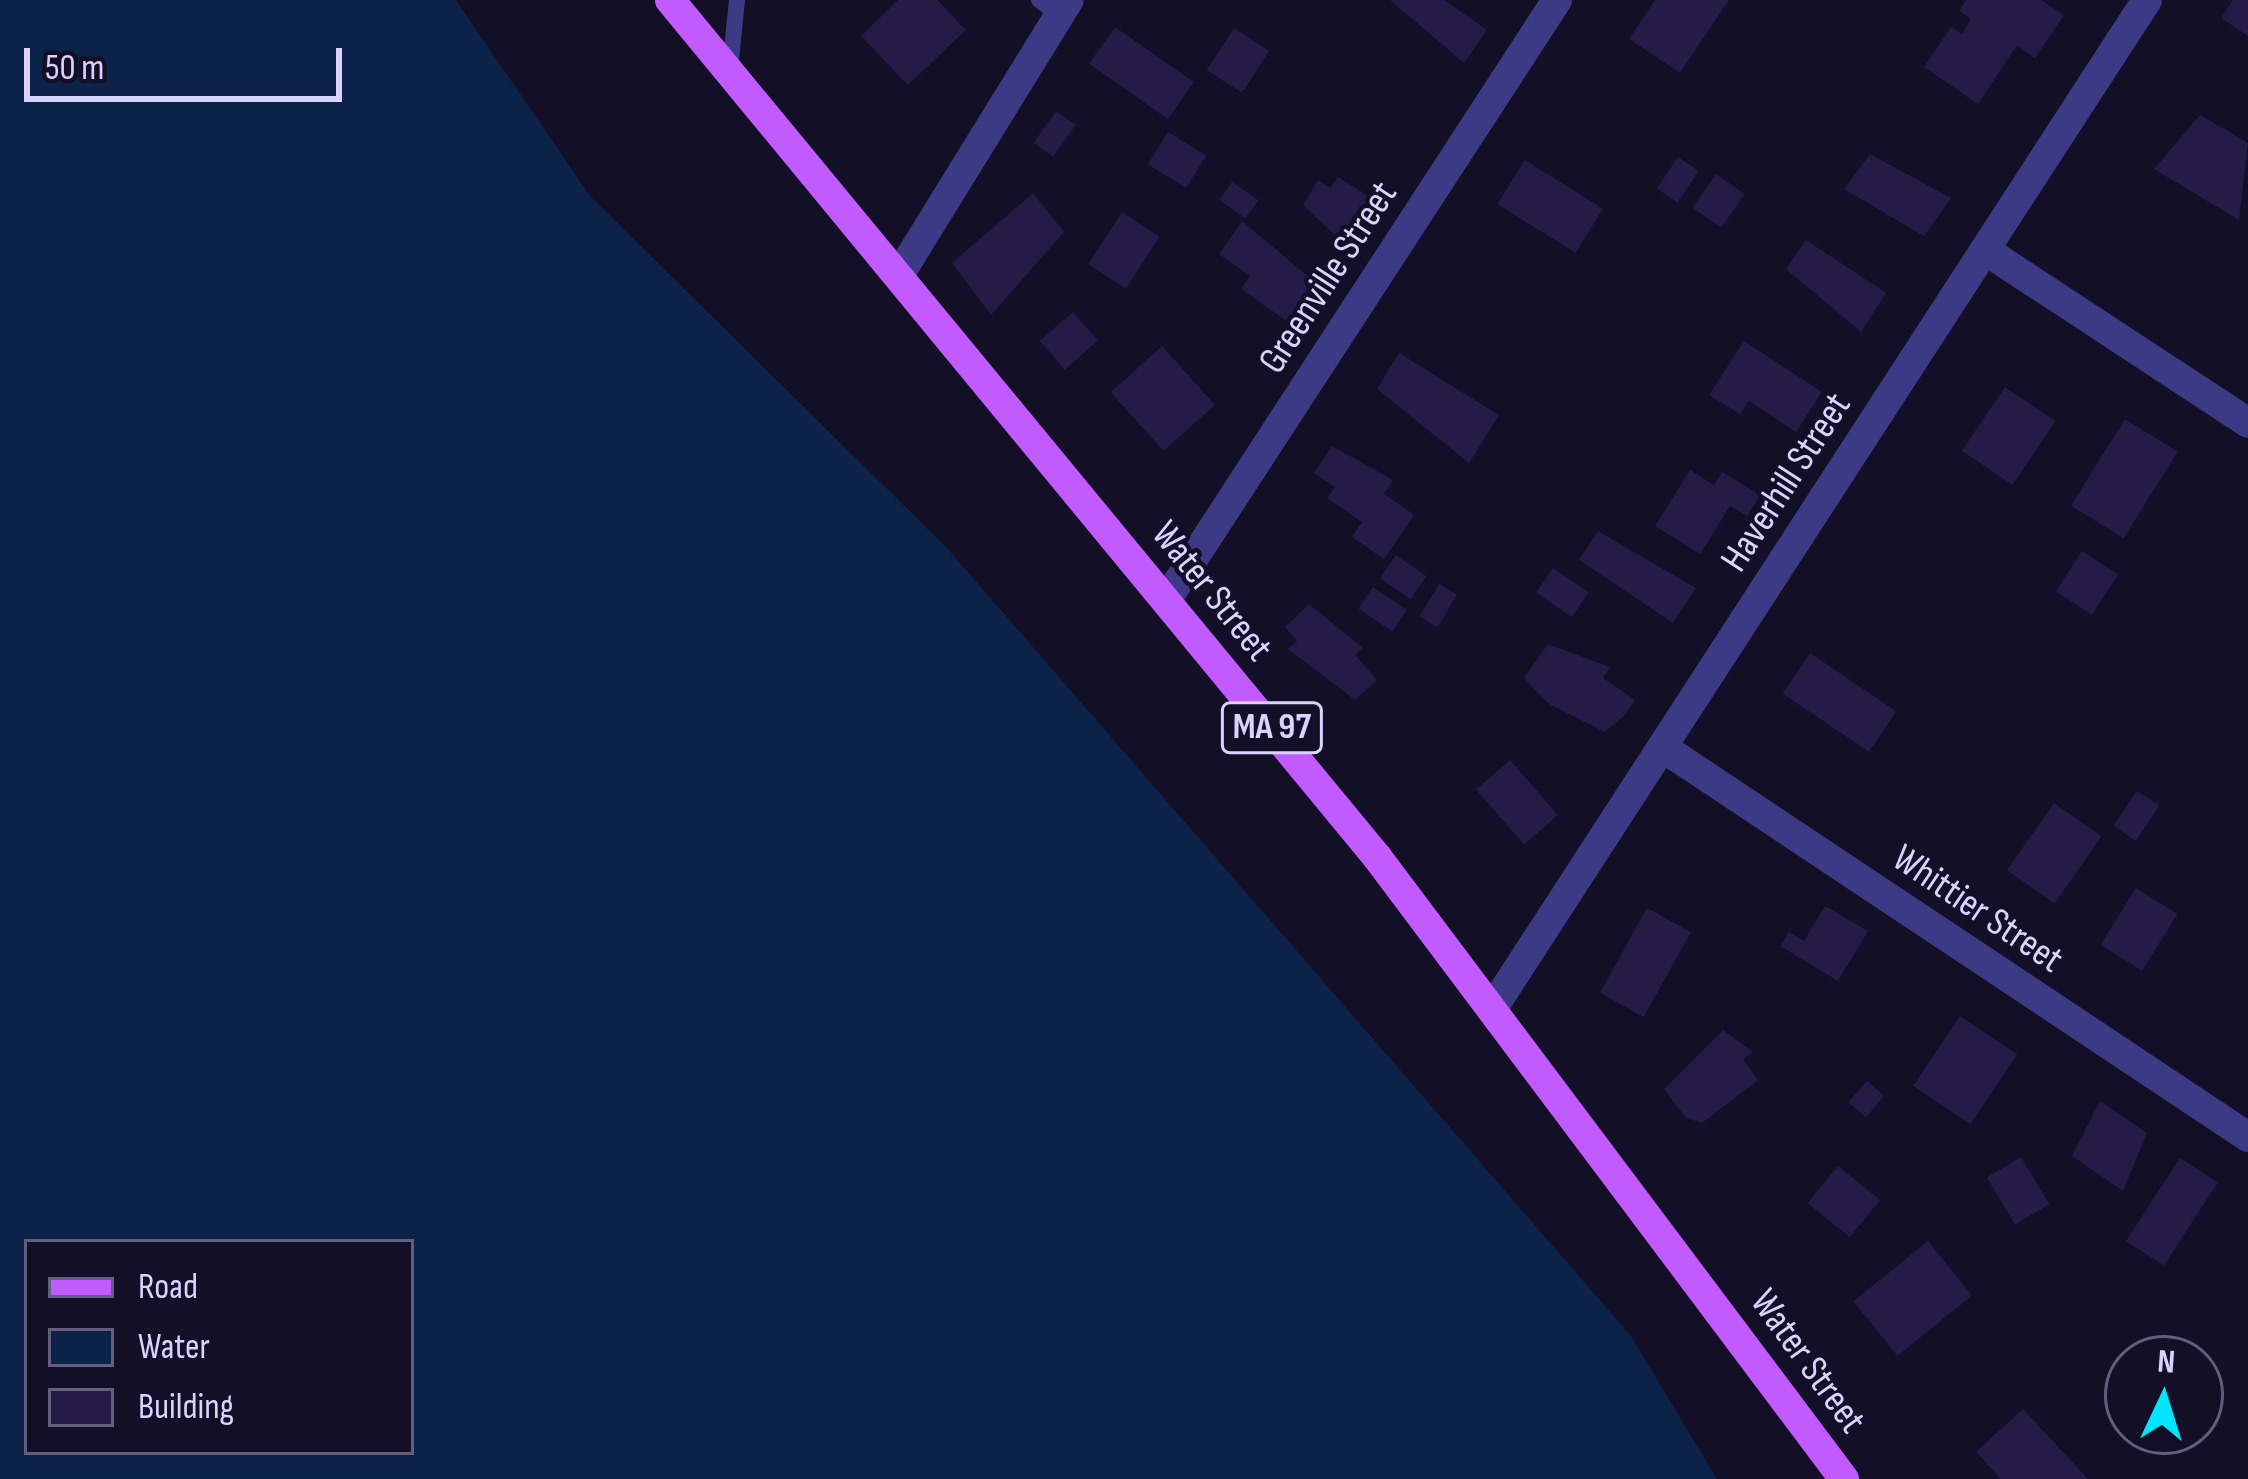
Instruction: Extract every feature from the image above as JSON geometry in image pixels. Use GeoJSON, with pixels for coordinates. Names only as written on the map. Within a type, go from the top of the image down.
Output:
{"type":"FeatureCollection","features":[{"type":"Feature","properties":{"kind":"main road","name":"Water Street"},"geometry":{"type":"LineString","coordinates":[[670,0],[1167,599],[1492,1009],[1844,1479]]}},
{"type":"Feature","properties":{"kind":"street","name":"Greenville Street"},"geometry":{"type":"LineString","coordinates":[[1167,599],[1557,0]]}},
{"type":"Feature","properties":{"kind":"street","name":"Haverhill Street"},"geometry":{"type":"LineString","coordinates":[[1492,1009],[2147,0]]}},
{"type":"Feature","properties":{"kind":"street"},"geometry":{"type":"LineString","coordinates":[[899,275],[1056,5]]}},
{"type":"Feature","properties":{"kind":"street"},"geometry":{"type":"LineString","coordinates":[[1985,250],[2248,423]]}},
{"type":"Feature","properties":{"kind":"street","name":"Whittier Street"},"geometry":{"type":"LineString","coordinates":[[1662,747],[2248,1138]]}},
{"type":"Feature","properties":{"kind":"lane"},"geometry":{"type":"LineString","coordinates":[[730,70],[737,0]]}},
{"type":"Feature","properties":{"kind":"water"},"geometry":{"type":"Polygon","coordinates":[[[0,0],[456,0],[590,196],[947,548],[1631,1336],[1717,1479],[0,1479],[0,0]]]}},
{"type":"Feature","properties":{"kind":"building"},"geometry":{"type":"Polygon","coordinates":[[[898,0],[937,0],[966,30],[908,85],[861,36],[898,0]]]}},
{"type":"Feature","properties":{"kind":"building"},"geometry":{"type":"Polygon","coordinates":[[[1390,0],[1444,0],[1487,30],[1464,63],[1390,0]]]}},
{"type":"Feature","properties":{"kind":"building"},"geometry":{"type":"Polygon","coordinates":[[[1655,0],[1729,0],[1680,73],[1629,39],[1655,0]]]}},
{"type":"Feature","properties":{"kind":"building"},"geometry":{"type":"Polygon","coordinates":[[[1966,0],[2041,0],[2064,15],[2035,58],[2017,45],[1978,104],[1924,67],[1951,27],[1962,34],[1971,19],[1959,11],[1966,0]]]}},
{"type":"Feature","properties":{"kind":"building"},"geometry":{"type":"Polygon","coordinates":[[[2233,0],[2248,0],[2248,36],[2221,18],[2233,0]]]}},
{"type":"Feature","properties":{"kind":"building"},"geometry":{"type":"Polygon","coordinates":[[[1115,27],[1194,82],[1168,119],[1089,64],[1115,27]]]}},
{"type":"Feature","properties":{"kind":"building"},"geometry":{"type":"Polygon","coordinates":[[[1234,28],[1269,51],[1242,93],[1207,70],[1234,28]]]}},
{"type":"Feature","properties":{"kind":"building"},"geometry":{"type":"Polygon","coordinates":[[[1056,111],[1076,125],[1053,157],[1034,143],[1056,111]]]}},
{"type":"Feature","properties":{"kind":"building"},"geometry":{"type":"Polygon","coordinates":[[[2200,115],[2248,143],[2239,220],[2154,169],[2200,115]]]}},
{"type":"Feature","properties":{"kind":"building"},"geometry":{"type":"Polygon","coordinates":[[[1168,132],[1206,156],[1186,188],[1148,164],[1168,132]]]}},
{"type":"Feature","properties":{"kind":"building"},"geometry":{"type":"Polygon","coordinates":[[[1870,154],[1951,198],[1924,236],[1844,189],[1870,154]]]}},
{"type":"Feature","properties":{"kind":"building"},"geometry":{"type":"Polygon","coordinates":[[[1678,157],[1699,171],[1677,202],[1657,189],[1678,157]]]}},
{"type":"Feature","properties":{"kind":"building"},"geometry":{"type":"Polygon","coordinates":[[[1525,160],[1603,209],[1575,253],[1497,204],[1525,160]]]}},
{"type":"Feature","properties":{"kind":"building"},"geometry":{"type":"Polygon","coordinates":[[[1716,174],[1745,194],[1721,228],[1692,208],[1716,174]]]}},
{"type":"Feature","properties":{"kind":"building"},"geometry":{"type":"Polygon","coordinates":[[[1338,177],[1384,206],[1354,253],[1303,205],[1318,180],[1330,188],[1338,177]]]}},
{"type":"Feature","properties":{"kind":"building"},"geometry":{"type":"Polygon","coordinates":[[[1232,182],[1258,200],[1246,218],[1219,200],[1232,182]]]}},
{"type":"Feature","properties":{"kind":"building"},"geometry":{"type":"Polygon","coordinates":[[[1033,193],[1064,232],[991,315],[952,263],[1033,193]]]}},
{"type":"Feature","properties":{"kind":"building"},"geometry":{"type":"Polygon","coordinates":[[[1122,212],[1160,237],[1126,289],[1088,264],[1122,212]]]}},
{"type":"Feature","properties":{"kind":"building"},"geometry":{"type":"Polygon","coordinates":[[[1242,221],[1318,285],[1291,324],[1241,289],[1250,276],[1219,254],[1242,221]]]}},
{"type":"Feature","properties":{"kind":"building"},"geometry":{"type":"Polygon","coordinates":[[[1806,240],[1886,293],[1861,332],[1786,269],[1806,240]]]}},
{"type":"Feature","properties":{"kind":"building"},"geometry":{"type":"Polygon","coordinates":[[[1073,312],[1098,341],[1065,370],[1040,341],[1073,312]]]}},
{"type":"Feature","properties":{"kind":"building"},"geometry":{"type":"Polygon","coordinates":[[[1744,341],[1822,392],[1796,432],[1749,401],[1740,414],[1709,395],[1744,341]]]}},
{"type":"Feature","properties":{"kind":"building"},"geometry":{"type":"Polygon","coordinates":[[[1162,346],[1215,405],[1164,451],[1111,392],[1162,346]]]}},
{"type":"Feature","properties":{"kind":"building"},"geometry":{"type":"Polygon","coordinates":[[[1399,353],[1499,415],[1469,463],[1377,389],[1399,353]]]}},
{"type":"Feature","properties":{"kind":"building"},"geometry":{"type":"Polygon","coordinates":[[[2005,387],[2056,421],[2013,485],[1962,451],[2005,387]]]}},
{"type":"Feature","properties":{"kind":"building"},"geometry":{"type":"Polygon","coordinates":[[[2125,419],[2178,452],[2124,538],[2071,506],[2125,419]]]}},
{"type":"Feature","properties":{"kind":"building"},"geometry":{"type":"Polygon","coordinates":[[[1332,446],[1393,480],[1384,494],[1414,515],[1384,559],[1352,537],[1362,522],[1327,498],[1335,487],[1314,473],[1332,446]]]}},
{"type":"Feature","properties":{"kind":"building"},"geometry":{"type":"Polygon","coordinates":[[[1690,470],[1714,485],[1722,472],[1760,495],[1747,516],[1730,506],[1700,554],[1655,526],[1690,470]]]}},
{"type":"Feature","properties":{"kind":"building"},"geometry":{"type":"Polygon","coordinates":[[[1598,531],[1696,588],[1673,623],[1579,560],[1598,531]]]}},
{"type":"Feature","properties":{"kind":"building"},"geometry":{"type":"Polygon","coordinates":[[[2082,551],[2118,574],[2092,615],[2056,591],[2082,551]]]}},
{"type":"Feature","properties":{"kind":"building"},"geometry":{"type":"Polygon","coordinates":[[[1396,555],[1426,576],[1410,599],[1380,578],[1396,555]]]}},
{"type":"Feature","properties":{"kind":"building"},"geometry":{"type":"Polygon","coordinates":[[[1553,568],[1589,592],[1572,617],[1536,593],[1553,568]]]}},
{"type":"Feature","properties":{"kind":"building"},"geometry":{"type":"Polygon","coordinates":[[[1439,584],[1457,595],[1437,627],[1419,617],[1439,584]]]}},
{"type":"Feature","properties":{"kind":"building"},"geometry":{"type":"Polygon","coordinates":[[[1373,587],[1407,610],[1392,631],[1358,609],[1373,587]]]}},
{"type":"Feature","properties":{"kind":"building"},"geometry":{"type":"Polygon","coordinates":[[[1309,604],[1363,648],[1355,655],[1377,680],[1355,700],[1288,649],[1297,641],[1285,627],[1309,604]]]}},
{"type":"Feature","properties":{"kind":"building"},"geometry":{"type":"Polygon","coordinates":[[[1548,644],[1610,667],[1603,678],[1635,700],[1605,732],[1549,704],[1524,678],[1548,644]]]}},
{"type":"Feature","properties":{"kind":"building"},"geometry":{"type":"Polygon","coordinates":[[[1810,653],[1896,711],[1869,752],[1783,694],[1810,653]]]}},
{"type":"Feature","properties":{"kind":"building"},"geometry":{"type":"Polygon","coordinates":[[[1510,760],[1558,815],[1524,845],[1476,790],[1510,760]]]}},
{"type":"Feature","properties":{"kind":"building"},"geometry":{"type":"Polygon","coordinates":[[[2137,791],[2159,806],[2136,841],[2114,826],[2137,791]]]}},
{"type":"Feature","properties":{"kind":"building"},"geometry":{"type":"Polygon","coordinates":[[[2054,803],[2102,836],[2054,903],[2007,870],[2054,803]]]}},
{"type":"Feature","properties":{"kind":"building"},"geometry":{"type":"Polygon","coordinates":[[[2136,888],[2178,914],[2142,971],[2100,945],[2136,888]]]}},
{"type":"Feature","properties":{"kind":"building"},"geometry":{"type":"Polygon","coordinates":[[[1825,906],[1868,931],[1838,981],[1780,946],[1789,932],[1804,941],[1825,906]]]}},
{"type":"Feature","properties":{"kind":"building"},"geometry":{"type":"Polygon","coordinates":[[[1647,908],[1691,932],[1644,1017],[1600,993],[1647,908]]]}},
{"type":"Feature","properties":{"kind":"building"},"geometry":{"type":"Polygon","coordinates":[[[1960,1016],[2017,1055],[1970,1124],[1913,1086],[1960,1016]]]}},
{"type":"Feature","properties":{"kind":"building"},"geometry":{"type":"Polygon","coordinates":[[[1723,1030],[1753,1052],[1743,1059],[1758,1080],[1702,1123],[1686,1118],[1664,1089],[1723,1030]]]}},
{"type":"Feature","properties":{"kind":"building"},"geometry":{"type":"Polygon","coordinates":[[[1867,1081],[1884,1096],[1866,1117],[1849,1102],[1867,1081]]]}},
{"type":"Feature","properties":{"kind":"building"},"geometry":{"type":"Polygon","coordinates":[[[2100,1101],[2147,1133],[2123,1191],[2072,1156],[2100,1101]]]}},
{"type":"Feature","properties":{"kind":"building"},"geometry":{"type":"Polygon","coordinates":[[[2021,1157],[2049,1204],[2015,1225],[1987,1178],[2021,1157]]]}},
{"type":"Feature","properties":{"kind":"building"},"geometry":{"type":"Polygon","coordinates":[[[2180,1158],[2218,1183],[2164,1266],[2126,1241],[2180,1158]]]}},
{"type":"Feature","properties":{"kind":"building"},"geometry":{"type":"Polygon","coordinates":[[[1838,1166],[1880,1200],[1850,1237],[1808,1203],[1838,1166]]]}},
{"type":"Feature","properties":{"kind":"building"},"geometry":{"type":"Polygon","coordinates":[[[1928,1241],[1972,1295],[1897,1356],[1853,1301],[1928,1241]]]}},
{"type":"Feature","properties":{"kind":"building"},"geometry":{"type":"Polygon","coordinates":[[[2023,1409],[2088,1479],[2001,1479],[1976,1452],[2023,1409]]]}}]}
